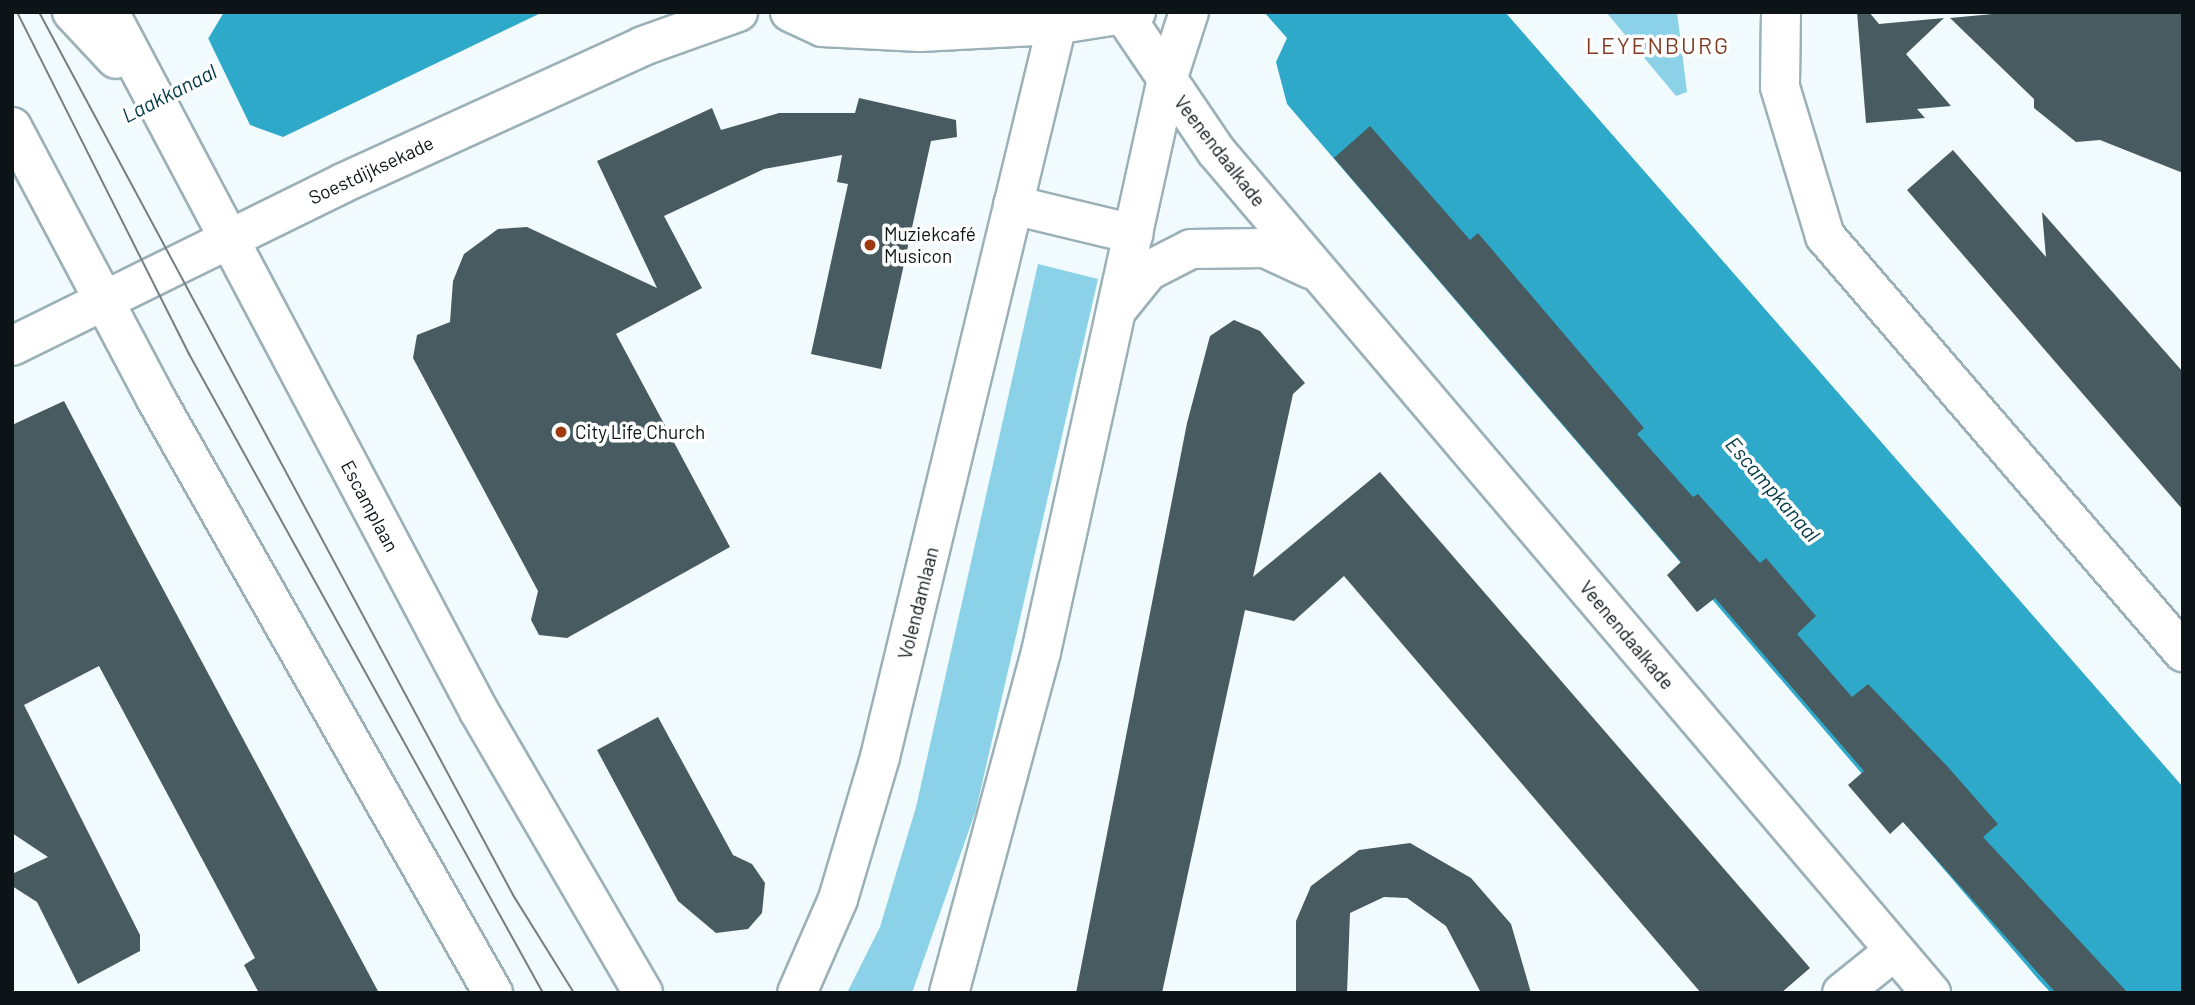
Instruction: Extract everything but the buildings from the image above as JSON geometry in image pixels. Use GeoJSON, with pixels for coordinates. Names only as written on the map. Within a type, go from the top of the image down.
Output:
{"type":"FeatureCollection","features":[{"type":"Feature","properties":{"kind":"street"},"geometry":{"type":"LineString","coordinates":[[72,12],[126,61]]}},
{"type":"Feature","properties":{"kind":"street","name":"Escamplaan"},"geometry":{"type":"LineString","coordinates":[[109,12],[126,61],[185,159],[479,711],[643,993]]}},
{"type":"Feature","properties":{"kind":"street","name":"Soestdijksekade"},"geometry":{"type":"LineString","coordinates":[[12,346],[107,303],[228,240],[643,46],[738,12]]}},
{"type":"Feature","properties":{"kind":"street"},"geometry":{"type":"LineString","coordinates":[[790,12],[822,27],[920,32],[1131,15]]}},
{"type":"Feature","properties":{"kind":"street"},"geometry":{"type":"LineString","coordinates":[[949,993],[1041,652],[1166,83],[1189,12]]}},
{"type":"Feature","properties":{"kind":"street"},"geometry":{"type":"LineString","coordinates":[[1781,12],[1780,87],[1825,236],[2183,652]]}},
{"type":"Feature","properties":{"kind":"street","name":"Veenendaalkade"},"geometry":{"type":"LineString","coordinates":[[1131,15],[1166,83],[1324,278],[1931,993]]}},
{"type":"Feature","properties":{"kind":"street","name":"Volendamlaan"},"geometry":{"type":"LineString","coordinates":[[797,993],[838,899],[880,757],[1057,19]]}},
{"type":"Feature","properties":{"kind":"street"},"geometry":{"type":"LineString","coordinates":[[12,127],[107,303],[493,993]]}},
{"type":"Feature","properties":{"kind":"street"},"geometry":{"type":"LineString","coordinates":[[1013,205],[1133,234]]}},
{"type":"Feature","properties":{"kind":"street","name":"Veenendaalkade"},"geometry":{"type":"LineString","coordinates":[[1116,312],[1148,271],[1191,249],[1265,248],[1324,278]]}},
{"type":"Feature","properties":{"kind":"street"},"geometry":{"type":"LineString","coordinates":[[1842,993],[1894,951]]}},
{"type":"Feature","properties":{"kind":"shaded area"},"geometry":{"type":"Polygon","coordinates":[[[1606,12],[1677,12],[1687,92],[1676,96],[1606,12]]]}},
{"type":"Feature","properties":{"kind":"shaded area"},"geometry":{"type":"Polygon","coordinates":[[[1038,264],[1098,279],[976,810],[912,993],[847,993],[880,927],[916,807],[1038,264]]]}},
{"type":"Feature","properties":{"kind":"water"},"geometry":{"type":"Polygon","coordinates":[[[224,12],[543,12],[283,137],[242,122],[208,39],[224,12]]]}},
{"type":"Feature","properties":{"kind":"water","name":"Escampkanaal"},"geometry":{"type":"Polygon","coordinates":[[[1264,12],[1505,12],[2183,787],[2183,993],[2051,993],[1287,104],[1276,62],[1287,38],[1264,12]]]}},
{"type":"Feature","properties":{"kind":"pier"},"geometry":{"type":"Polygon","coordinates":[[[207,36],[252,129],[242,126],[12,228],[12,130],[207,36]]]}},
{"type":"Feature","properties":{"kind":"tram line"},"geometry":{"type":"LineString","coordinates":[[17,12],[189,354],[543,993]]}},
{"type":"Feature","properties":{"kind":"tram line"},"geometry":{"type":"LineString","coordinates":[[39,12],[513,895],[574,993]]}},
{"type":"Feature","properties":{"kind":"place","name":"Muziekcafé Musicon"},"geometry":{"type":"Point","coordinates":[870,245]}},
{"type":"Feature","properties":{"kind":"place","name":"City Life Church"},"geometry":{"type":"Point","coordinates":[561,432]}},
{"type":"Feature","properties":{"kind":"district","name":"LEYENBURG"},"geometry":{"type":"Point","coordinates":[1658,45]}},
{"type":"Feature","properties":{"kind":"water label","name":"Laakkanaal"},"geometry":{"type":"Point","coordinates":[169,93]}}]}
